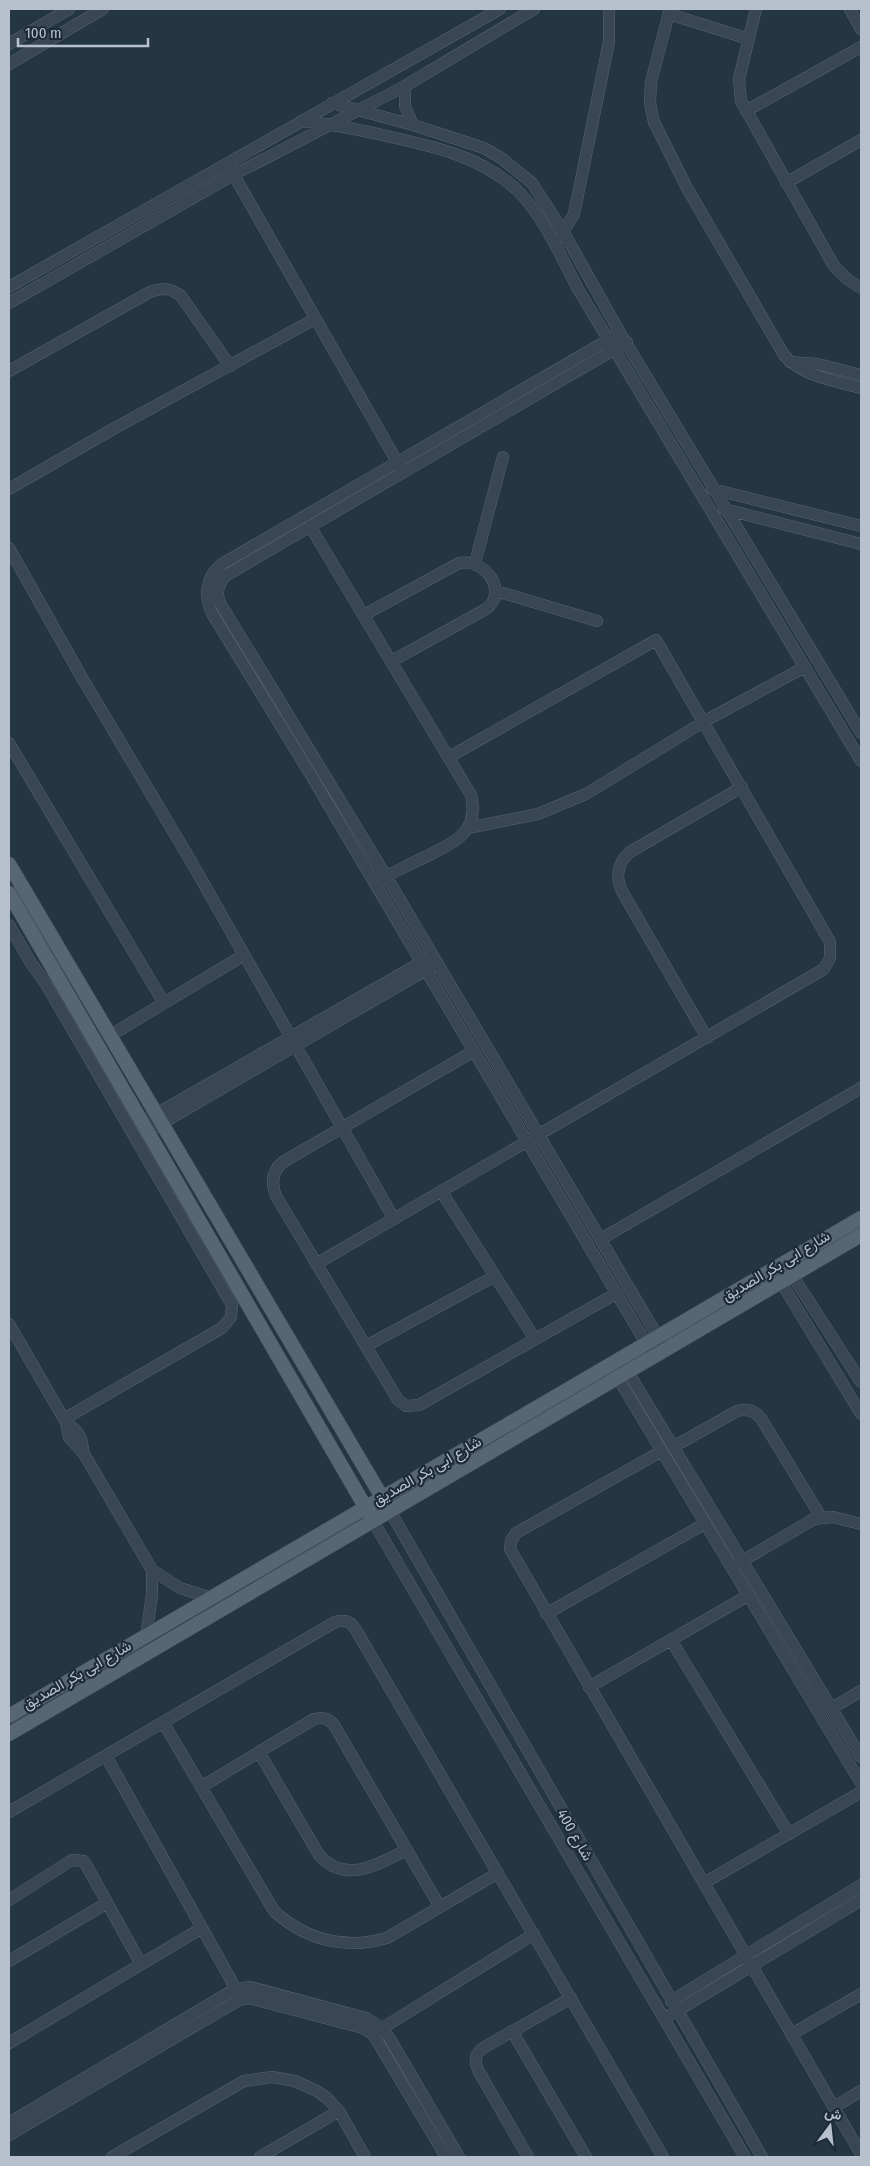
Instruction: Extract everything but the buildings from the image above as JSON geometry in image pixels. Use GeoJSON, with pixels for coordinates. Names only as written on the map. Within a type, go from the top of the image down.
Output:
{"type":"FeatureCollection","features":[{"type":"Feature","properties":{"kind":"main road"},"geometry":{"type":"LineString","coordinates":[[9,864],[390,1511]]}},
{"type":"Feature","properties":{"kind":"main road"},"geometry":{"type":"LineString","coordinates":[[9,893],[373,1521]]}},
{"type":"Feature","properties":{"kind":"main road","name":"شارع ابى بكر الصديق"},"geometry":{"type":"LineString","coordinates":[[9,1716],[861,1218]]}},
{"type":"Feature","properties":{"kind":"main road","name":"شارع ابى بكر الصديق"},"geometry":{"type":"LineString","coordinates":[[9,1734],[861,1235]]}},
{"type":"Feature","properties":{"kind":"street"},"geometry":{"type":"LineString","coordinates":[[9,44],[69,9]]}},
{"type":"Feature","properties":{"kind":"street"},"geometry":{"type":"LineString","coordinates":[[74,9],[81,21]]}},
{"type":"Feature","properties":{"kind":"street"},"geometry":{"type":"LineString","coordinates":[[9,64],[103,9]]}},
{"type":"Feature","properties":{"kind":"street"},"geometry":{"type":"LineString","coordinates":[[9,287],[500,9]]}},
{"type":"Feature","properties":{"kind":"street"},"geometry":{"type":"LineString","coordinates":[[9,303],[234,175],[405,86],[534,9]]}},
{"type":"Feature","properties":{"kind":"street"},"geometry":{"type":"LineString","coordinates":[[554,244],[564,233],[574,214],[607,55],[610,29],[609,9]]}},
{"type":"Feature","properties":{"kind":"street"},"geometry":{"type":"LineString","coordinates":[[756,9],[739,86],[741,101],[834,266],[847,279],[861,288]]}},
{"type":"Feature","properties":{"kind":"street"},"geometry":{"type":"LineString","coordinates":[[850,9],[861,29]]}},
{"type":"Feature","properties":{"kind":"street"},"geometry":{"type":"LineString","coordinates":[[749,38],[669,12],[651,82],[650,103],[654,122],[687,188],[778,347],[790,362],[814,375],[861,388]]}},
{"type":"Feature","properties":{"kind":"street"},"geometry":{"type":"LineString","coordinates":[[746,111],[861,47]]}},
{"type":"Feature","properties":{"kind":"street"},"geometry":{"type":"LineString","coordinates":[[405,86],[405,106],[413,125]]}},
{"type":"Feature","properties":{"kind":"street"},"geometry":{"type":"LineString","coordinates":[[332,103],[413,125],[484,148],[501,158],[532,183],[564,233],[624,337],[861,733]]}},
{"type":"Feature","properties":{"kind":"street"},"geometry":{"type":"LineString","coordinates":[[302,121],[329,124],[430,145],[464,156],[483,165],[516,190],[530,206],[554,244],[611,345],[861,761]]}},
{"type":"Feature","properties":{"kind":"street"},"geometry":{"type":"LineString","coordinates":[[786,183],[861,140]]}},
{"type":"Feature","properties":{"kind":"street"},"geometry":{"type":"LineString","coordinates":[[228,164],[400,467]]}},
{"type":"Feature","properties":{"kind":"street"},"geometry":{"type":"LineString","coordinates":[[9,371],[150,292],[162,288],[181,296],[230,366]]}},
{"type":"Feature","properties":{"kind":"street"},"geometry":{"type":"LineString","coordinates":[[9,489],[315,319]]}},
{"type":"Feature","properties":{"kind":"street"},"geometry":{"type":"LineString","coordinates":[[624,337],[400,467],[222,564],[214,572],[207,589],[208,602],[213,615],[424,966],[616,1293],[652,1340]]}},
{"type":"Feature","properties":{"kind":"street"},"geometry":{"type":"LineString","coordinates":[[790,362],[818,364],[861,375]]}},
{"type":"Feature","properties":{"kind":"street"},"geometry":{"type":"LineString","coordinates":[[475,563],[503,457]]}},
{"type":"Feature","properties":{"kind":"street"},"geometry":{"type":"LineString","coordinates":[[400,467],[310,526],[226,576],[220,585],[219,599],[386,876],[600,1239],[660,1354]]}},
{"type":"Feature","properties":{"kind":"street"},"geometry":{"type":"LineString","coordinates":[[695,484],[861,526]]}},
{"type":"Feature","properties":{"kind":"street"},"geometry":{"type":"LineString","coordinates":[[708,505],[861,544]]}},
{"type":"Feature","properties":{"kind":"street"},"geometry":{"type":"LineString","coordinates":[[310,526],[471,795],[473,809],[468,828],[454,842],[374,882]]}},
{"type":"Feature","properties":{"kind":"street"},"geometry":{"type":"LineString","coordinates":[[9,548],[394,1219]]}},
{"type":"Feature","properties":{"kind":"street"},"geometry":{"type":"LineString","coordinates":[[364,615],[454,565],[464,562],[475,563],[487,572],[494,582],[496,591],[494,600],[486,609],[392,661]]}},
{"type":"Feature","properties":{"kind":"street"},"geometry":{"type":"LineString","coordinates":[[496,591],[597,621]]}},
{"type":"Feature","properties":{"kind":"street"},"geometry":{"type":"LineString","coordinates":[[316,1264],[824,969],[832,951],[830,942],[705,722],[656,640],[448,757]]}},
{"type":"Feature","properties":{"kind":"street"},"geometry":{"type":"LineString","coordinates":[[468,828],[538,814],[586,794],[705,722],[805,667]]}},
{"type":"Feature","properties":{"kind":"street"},"geometry":{"type":"LineString","coordinates":[[9,743],[164,1003]]}},
{"type":"Feature","properties":{"kind":"street"},"geometry":{"type":"LineString","coordinates":[[707,1038],[622,893],[618,882],[618,869],[622,860],[630,852],[742,788]]}},
{"type":"Feature","properties":{"kind":"street"},"geometry":{"type":"LineString","coordinates":[[9,925],[51,992],[232,1304],[231,1317],[222,1328],[65,1421]]}},
{"type":"Feature","properties":{"kind":"street"},"geometry":{"type":"LineString","coordinates":[[111,1035],[244,955]]}},
{"type":"Feature","properties":{"kind":"street"},"geometry":{"type":"LineString","coordinates":[[145,1127],[435,960]]}},
{"type":"Feature","properties":{"kind":"street"},"geometry":{"type":"LineString","coordinates":[[474,1051],[283,1162],[277,1169],[273,1179],[276,1196],[398,1400],[403,1405],[411,1407],[419,1405],[616,1293]]}},
{"type":"Feature","properties":{"kind":"street"},"geometry":{"type":"LineString","coordinates":[[600,1239],[861,1088]]}},
{"type":"Feature","properties":{"kind":"street"},"geometry":{"type":"LineString","coordinates":[[441,1192],[535,1339]]}},
{"type":"Feature","properties":{"kind":"street"},"geometry":{"type":"LineString","coordinates":[[366,1346],[495,1276]]}},
{"type":"Feature","properties":{"kind":"street"},"geometry":{"type":"LineString","coordinates":[[787,1278],[861,1382]]}},
{"type":"Feature","properties":{"kind":"street"},"geometry":{"type":"LineString","coordinates":[[787,1278],[861,1414]]}},
{"type":"Feature","properties":{"kind":"street"},"geometry":{"type":"LineString","coordinates":[[9,1324],[65,1421],[69,1437],[84,1454],[152,1570],[180,1588],[211,1598]]}},
{"type":"Feature","properties":{"kind":"street"},"geometry":{"type":"LineString","coordinates":[[623,1375],[668,1449],[742,1561],[861,1757]]}},
{"type":"Feature","properties":{"kind":"street"},"geometry":{"type":"LineString","coordinates":[[821,1517],[762,1420],[753,1412],[745,1410],[737,1411],[514,1535],[510,1545],[511,1553],[546,1614],[861,2154]]}},
{"type":"Feature","properties":{"kind":"street"},"geometry":{"type":"LineString","coordinates":[[668,1449],[706,1524],[861,1783]]}},
{"type":"Feature","properties":{"kind":"street","name":"شارع 400"},"geometry":{"type":"LineString","coordinates":[[390,1511],[673,2006],[762,2157]]}},
{"type":"Feature","properties":{"kind":"street"},"geometry":{"type":"LineString","coordinates":[[732,1567],[800,1525],[821,1517],[837,1518],[861,1524]]}},
{"type":"Feature","properties":{"kind":"street","name":"شارع 400"},"geometry":{"type":"LineString","coordinates":[[373,1521],[745,2157]]}},
{"type":"Feature","properties":{"kind":"street"},"geometry":{"type":"LineString","coordinates":[[546,1614],[706,1524]]}},
{"type":"Feature","properties":{"kind":"street"},"geometry":{"type":"LineString","coordinates":[[146,1636],[152,1595],[152,1570]]}},
{"type":"Feature","properties":{"kind":"street"},"geometry":{"type":"LineString","coordinates":[[589,1687],[749,1595]]}},
{"type":"Feature","properties":{"kind":"street"},"geometry":{"type":"LineString","coordinates":[[9,1812],[335,1622],[341,1620],[348,1621],[356,1630],[663,2157]]}},
{"type":"Feature","properties":{"kind":"street"},"geometry":{"type":"LineString","coordinates":[[671,1640],[789,1834]]}},
{"type":"Feature","properties":{"kind":"street"},"geometry":{"type":"LineString","coordinates":[[832,1708],[861,1691]]}},
{"type":"Feature","properties":{"kind":"street"},"geometry":{"type":"LineString","coordinates":[[201,1787],[314,1719],[322,1717],[329,1720],[440,1907]]}},
{"type":"Feature","properties":{"kind":"street"},"geometry":{"type":"LineString","coordinates":[[163,1722],[274,1911],[302,1932],[335,1942],[370,1942],[387,1938],[498,1872]]}},
{"type":"Feature","properties":{"kind":"street"},"geometry":{"type":"LineString","coordinates":[[260,1752],[319,1855],[333,1866],[356,1871],[407,1850]]}},
{"type":"Feature","properties":{"kind":"street"},"geometry":{"type":"LineString","coordinates":[[106,1756],[202,1928],[237,1995]]}},
{"type":"Feature","properties":{"kind":"street"},"geometry":{"type":"LineString","coordinates":[[704,1883],[861,1792]]}},
{"type":"Feature","properties":{"kind":"street"},"geometry":{"type":"LineString","coordinates":[[9,1900],[76,1859],[86,1863],[140,1964]]}},
{"type":"Feature","properties":{"kind":"street"},"geometry":{"type":"LineString","coordinates":[[663,2019],[673,2006],[749,1960],[861,1885]]}},
{"type":"Feature","properties":{"kind":"street"},"geometry":{"type":"LineString","coordinates":[[749,1960],[861,1900]]}},
{"type":"Feature","properties":{"kind":"street"},"geometry":{"type":"LineString","coordinates":[[9,1961],[107,1903]]}},
{"type":"Feature","properties":{"kind":"street"},"geometry":{"type":"LineString","coordinates":[[9,2043],[202,1928]]}},
{"type":"Feature","properties":{"kind":"street"},"geometry":{"type":"LineString","coordinates":[[377,2031],[534,1934]]}},
{"type":"Feature","properties":{"kind":"street"},"geometry":{"type":"LineString","coordinates":[[9,2135],[250,1987],[366,2018],[377,2031],[459,2157]]}},
{"type":"Feature","properties":{"kind":"street"},"geometry":{"type":"LineString","coordinates":[[792,2034],[861,1994]]}},
{"type":"Feature","properties":{"kind":"street"},"geometry":{"type":"LineString","coordinates":[[9,2123],[237,1995]]}},
{"type":"Feature","properties":{"kind":"street"},"geometry":{"type":"LineString","coordinates":[[528,2157],[475,2064],[479,2051],[571,1998]]}},
{"type":"Feature","properties":{"kind":"street"},"geometry":{"type":"LineString","coordinates":[[377,2031],[446,2157]]}},
{"type":"Feature","properties":{"kind":"street"},"geometry":{"type":"LineString","coordinates":[[512,2031],[586,2157]]}},
{"type":"Feature","properties":{"kind":"street"},"geometry":{"type":"LineString","coordinates":[[112,2157],[244,2081],[272,2077],[296,2081],[317,2091],[339,2111],[365,2157]]}},
{"type":"Feature","properties":{"kind":"street"},"geometry":{"type":"LineString","coordinates":[[834,2107],[861,2091]]}},
{"type":"Feature","properties":{"kind":"street"},"geometry":{"type":"LineString","coordinates":[[260,2157],[277,2153],[339,2111]]}}]}
